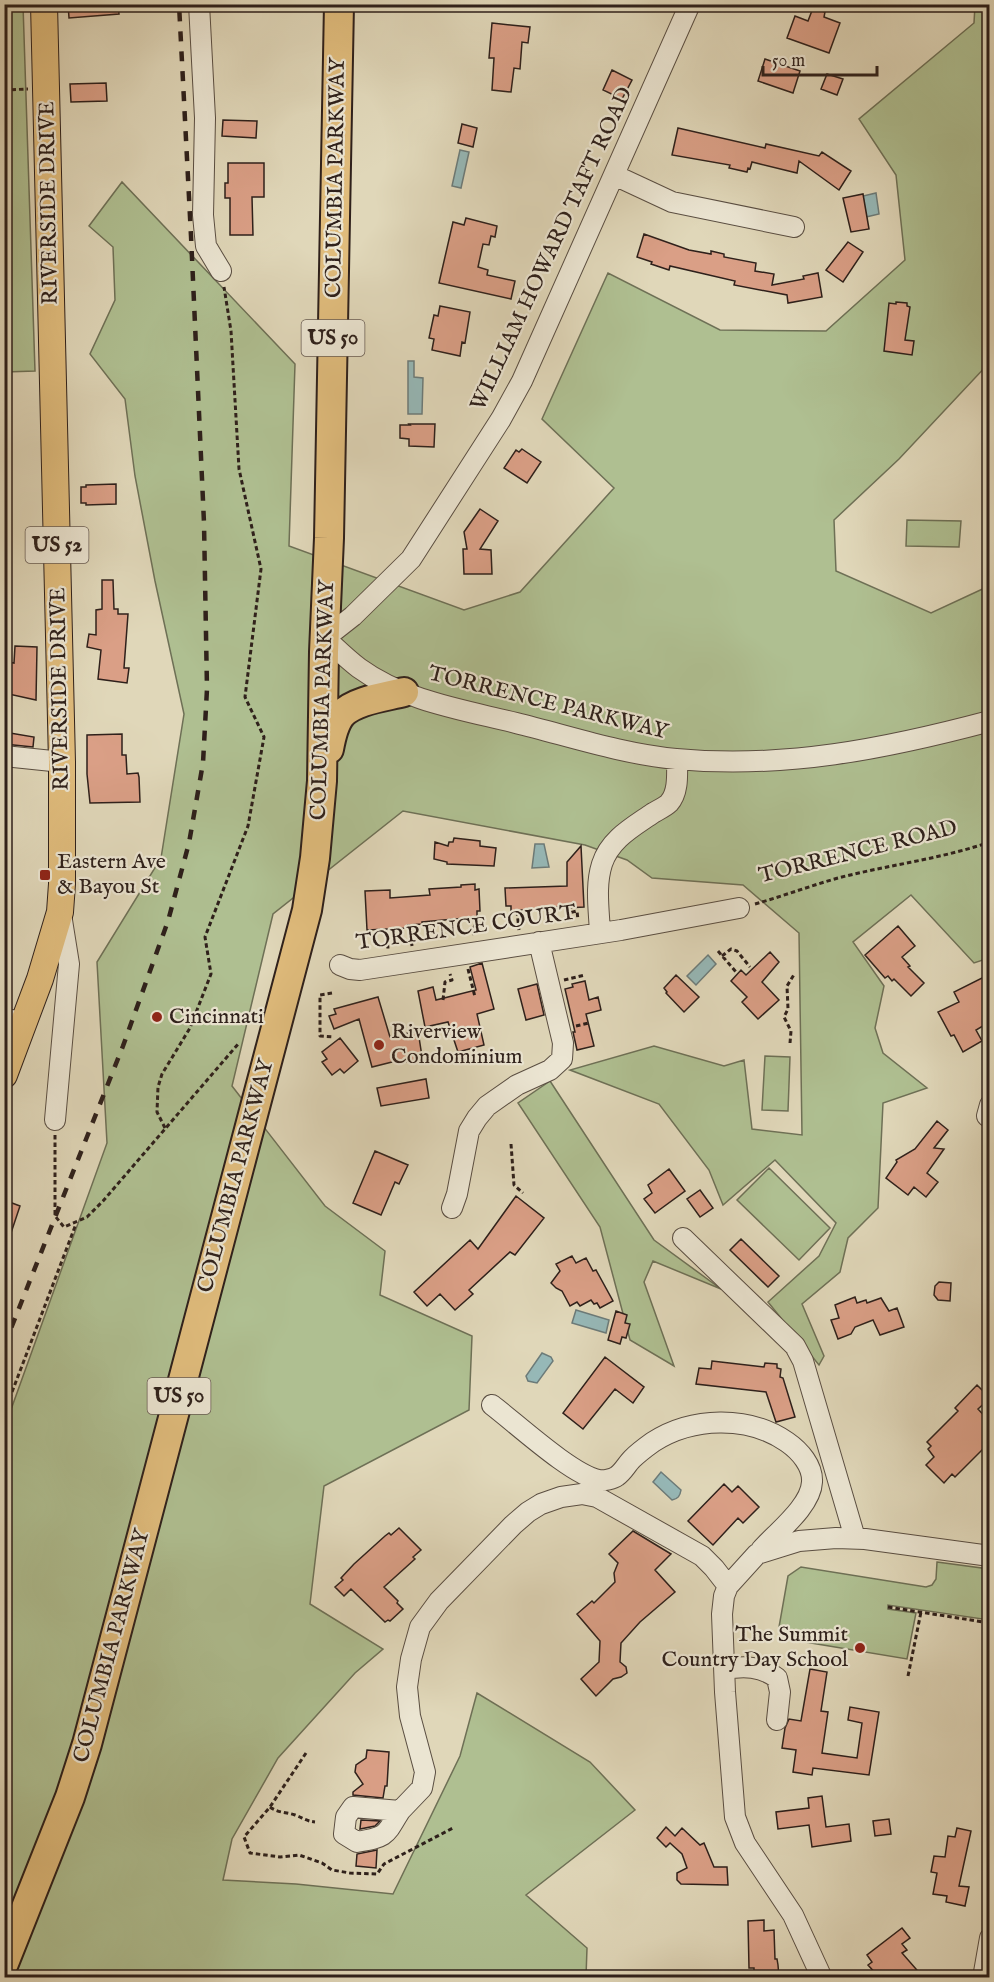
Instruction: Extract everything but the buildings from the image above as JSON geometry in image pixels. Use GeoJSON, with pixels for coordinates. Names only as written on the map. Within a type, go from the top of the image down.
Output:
{"type":"FeatureCollection","features":[{"type":"Feature","properties":{"kind":"highway","name":"COLUMBIA PARKWAY"},"geometry":{"type":"LineString","coordinates":[[4,1963],[70,1797],[87,1744],[307,910],[315,858],[322,781],[339,4]]}},
{"type":"Feature","properties":{"kind":"highway"},"geometry":{"type":"LineString","coordinates":[[322,781],[332,734],[341,715],[356,705],[404,692]]}},
{"type":"Feature","properties":{"kind":"main road","name":"RIVERSIDE DRIVE"},"geometry":{"type":"LineString","coordinates":[[4,1075],[14,1021],[53,940],[60,912],[62,884],[62,762],[44,4]]}},
{"type":"Feature","properties":{"kind":"street"},"geometry":{"type":"LineString","coordinates":[[199,4],[205,118],[203,215],[206,246],[221,271]]}},
{"type":"Feature","properties":{"kind":"street","name":"WILLIAM HOWARD TAFT ROAD"},"geometry":{"type":"LineString","coordinates":[[325,638],[352,616],[411,559],[501,419],[522,381],[690,4]]}},
{"type":"Feature","properties":{"kind":"street"},"geometry":{"type":"LineString","coordinates":[[614,176],[672,202],[794,227]]}},
{"type":"Feature","properties":{"kind":"street","name":"TORRENCE PARKWAY"},"geometry":{"type":"LineString","coordinates":[[325,638],[360,668],[404,692],[632,753],[677,759],[802,759],[859,752],[916,741],[990,721]]}},
{"type":"Feature","properties":{"kind":"street"},"geometry":{"type":"LineString","coordinates":[[4,756],[62,762]]}},
{"type":"Feature","properties":{"kind":"street","name":"TORRENCE COURT"},"geometry":{"type":"LineString","coordinates":[[600,933],[597,905],[602,863],[617,839],[670,802],[678,777],[677,759]]}},
{"type":"Feature","properties":{"kind":"street","name":"TORRENCE COURT"},"geometry":{"type":"LineString","coordinates":[[340,964],[350,969],[360,969],[543,934],[600,933],[739,908]]}},
{"type":"Feature","properties":{"kind":"street"},"geometry":{"type":"LineString","coordinates":[[55,1120],[69,964],[60,912]]}},
{"type":"Feature","properties":{"kind":"street"},"geometry":{"type":"LineString","coordinates":[[452,1208],[457,1194],[469,1131],[477,1118],[487,1106],[517,1084],[550,1070],[562,1059],[563,1043],[543,934]]}},
{"type":"Feature","properties":{"kind":"street"},"geometry":{"type":"LineString","coordinates":[[684,1238],[795,1346],[803,1361],[855,1538]]}},
{"type":"Feature","properties":{"kind":"street"},"geometry":{"type":"LineString","coordinates":[[492,1405],[581,1474],[602,1481],[616,1477],[652,1443],[667,1435],[713,1422],[734,1423],[761,1429],[778,1436],[793,1446],[805,1460],[812,1473],[812,1484],[804,1507],[728,1586],[724,1596],[722,1614],[736,1821],[745,1843],[793,1916],[822,1977]]}},
{"type":"Feature","properties":{"kind":"street"},"geometry":{"type":"LineString","coordinates":[[400,1811],[422,1788],[425,1772],[410,1716],[407,1687],[411,1659],[420,1627],[439,1601],[513,1525],[541,1503],[582,1494],[597,1497],[702,1556],[728,1586]]}},
{"type":"Feature","properties":{"kind":"street"},"geometry":{"type":"LineString","coordinates":[[758,1554],[799,1540],[855,1538],[990,1556]]}},
{"type":"Feature","properties":{"kind":"street"},"geometry":{"type":"LineString","coordinates":[[724,1669],[755,1667],[777,1678],[780,1692],[777,1720]]}},
{"type":"Feature","properties":{"kind":"street"},"geometry":{"type":"LineString","coordinates":[[983,1977],[990,1938]]}},
{"type":"Feature","properties":{"kind":"path"},"geometry":{"type":"LineString","coordinates":[[4,90],[32,89]]}},
{"type":"Feature","properties":{"kind":"path"},"geometry":{"type":"LineString","coordinates":[[165,1128],[157,1112],[158,1087],[162,1074],[190,1028],[211,974],[205,938],[248,826],[264,737],[245,697],[261,569],[239,469],[231,330],[221,271]]}},
{"type":"Feature","properties":{"kind":"path","name":"TORRENCE ROAD"},"geometry":{"type":"LineString","coordinates":[[739,908],[837,878],[931,856],[960,852],[990,842]]}},
{"type":"Feature","properties":{"kind":"path"},"geometry":{"type":"LineString","coordinates":[[543,934],[546,908]]}},
{"type":"Feature","properties":{"kind":"path"},"geometry":{"type":"LineString","coordinates":[[568,908],[569,913],[577,911],[578,922]]}},
{"type":"Feature","properties":{"kind":"path"},"geometry":{"type":"LineString","coordinates":[[517,911],[519,931]]}},
{"type":"Feature","properties":{"kind":"path"},"geometry":{"type":"LineString","coordinates":[[474,938],[473,930],[477,920]]}},
{"type":"Feature","properties":{"kind":"path"},"geometry":{"type":"LineString","coordinates":[[412,948],[411,937],[417,930],[413,926]]}},
{"type":"Feature","properties":{"kind":"path"},"geometry":{"type":"LineString","coordinates":[[387,929],[388,952]]}},
{"type":"Feature","properties":{"kind":"path"},"geometry":{"type":"LineString","coordinates":[[722,956],[731,949],[737,951],[750,966]]}},
{"type":"Feature","properties":{"kind":"path"},"geometry":{"type":"LineString","coordinates":[[718,951],[736,972]]}},
{"type":"Feature","properties":{"kind":"path"},"geometry":{"type":"LineString","coordinates":[[790,1043],[791,1031],[784,1017],[788,1009],[787,987],[795,973]]}},
{"type":"Feature","properties":{"kind":"path"},"geometry":{"type":"LineString","coordinates":[[470,977],[475,997]]}},
{"type":"Feature","properties":{"kind":"path"},"geometry":{"type":"LineString","coordinates":[[443,1000],[445,982],[452,980]]}},
{"type":"Feature","properties":{"kind":"path"},"geometry":{"type":"LineString","coordinates":[[332,993],[320,995],[320,1036],[334,1037]]}},
{"type":"Feature","properties":{"kind":"path"},"geometry":{"type":"LineString","coordinates":[[55,1120],[55,1216],[64,1227],[76,1224],[103,1201],[239,1042]]}},
{"type":"Feature","properties":{"kind":"path"},"geometry":{"type":"LineString","coordinates":[[511,1144],[514,1185],[523,1193]]}},
{"type":"Feature","properties":{"kind":"path"},"geometry":{"type":"LineString","coordinates":[[4,1413],[76,1224]]}},
{"type":"Feature","properties":{"kind":"path"},"geometry":{"type":"LineString","coordinates":[[888,1606],[990,1623]]}},
{"type":"Feature","properties":{"kind":"path"},"geometry":{"type":"LineString","coordinates":[[908,1676],[921,1612]]}},
{"type":"Feature","properties":{"kind":"path"},"geometry":{"type":"LineString","coordinates":[[912,1635],[917,1636]]}},
{"type":"Feature","properties":{"kind":"path"},"geometry":{"type":"LineString","coordinates":[[306,1753],[270,1807],[244,1837],[250,1853],[280,1857],[299,1855],[322,1863],[332,1870],[377,1874],[384,1864],[453,1828]]}},
{"type":"Feature","properties":{"kind":"path"},"geometry":{"type":"LineString","coordinates":[[270,1807],[295,1815],[305,1821],[315,1822]]}},
{"type":"Feature","properties":{"kind":"green space"},"geometry":{"type":"Polygon","coordinates":[[[4,5],[23,5],[35,371],[5,372],[4,5]]]}},
{"type":"Feature","properties":{"kind":"green space"},"geometry":{"type":"Polygon","coordinates":[[[975,5],[989,5],[989,363],[899,459],[834,520],[836,571],[931,613],[989,586],[989,958],[974,963],[911,895],[853,942],[884,986],[875,1028],[883,1053],[927,1088],[883,1103],[878,1208],[848,1238],[840,1272],[802,1304],[824,1356],[819,1365],[768,1302],[819,1256],[836,1223],[775,1160],[723,1205],[709,1170],[659,1104],[570,1070],[654,1046],[724,1066],[744,1060],[752,1129],[802,1135],[799,933],[743,885],[652,878],[627,860],[585,845],[403,811],[273,914],[232,1086],[325,1206],[385,1251],[380,1295],[472,1336],[469,1410],[324,1486],[310,1604],[383,1649],[355,1673],[278,1758],[232,1839],[223,1880],[296,1884],[393,1894],[460,1756],[477,1693],[590,1762],[635,1810],[526,1895],[587,1948],[586,1977],[5,1977],[4,1429],[107,1143],[97,962],[161,858],[184,714],[135,476],[125,399],[90,354],[115,300],[113,247],[89,226],[122,182],[295,364],[289,546],[464,610],[520,592],[614,488],[542,419],[608,273],[720,330],[826,331],[905,260],[896,175],[859,119],[974,23],[975,5]]]}},
{"type":"Feature","properties":{"kind":"green space"},"geometry":{"type":"Polygon","coordinates":[[[907,520],[961,521],[959,547],[906,546],[907,520]]]}},
{"type":"Feature","properties":{"kind":"green space"},"geometry":{"type":"Polygon","coordinates":[[[765,1056],[790,1057],[788,1111],[762,1110],[765,1056]]]}},
{"type":"Feature","properties":{"kind":"green space"},"geometry":{"type":"Polygon","coordinates":[[[550,1081],[654,1240],[721,1289],[653,1261],[644,1282],[674,1366],[630,1340],[600,1227],[518,1103],[550,1081]]]}},
{"type":"Feature","properties":{"kind":"green space"},"geometry":{"type":"Polygon","coordinates":[[[769,1168],[830,1228],[799,1260],[737,1200],[769,1168]]]}},
{"type":"Feature","properties":{"kind":"green space"},"geometry":{"type":"Polygon","coordinates":[[[937,1562],[989,1569],[989,1620],[888,1605],[888,1609],[916,1613],[907,1659],[787,1639],[779,1627],[788,1576],[801,1567],[926,1587],[932,1585],[936,1579],[937,1562]]]}},
{"type":"Feature","properties":{"kind":"water"},"geometry":{"type":"Polygon","coordinates":[[[460,150],[469,152],[461,188],[452,186],[460,150]]]}},
{"type":"Feature","properties":{"kind":"water"},"geometry":{"type":"Polygon","coordinates":[[[876,193],[879,214],[866,217],[863,196],[876,193]]]}},
{"type":"Feature","properties":{"kind":"water"},"geometry":{"type":"Polygon","coordinates":[[[408,361],[414,361],[414,377],[423,378],[422,414],[408,414],[408,361]]]}},
{"type":"Feature","properties":{"kind":"water"},"geometry":{"type":"Polygon","coordinates":[[[535,844],[544,844],[549,867],[532,868],[535,844]]]}},
{"type":"Feature","properties":{"kind":"water"},"geometry":{"type":"Polygon","coordinates":[[[708,955],[716,964],[696,985],[687,976],[708,955]]]}},
{"type":"Feature","properties":{"kind":"water"},"geometry":{"type":"Polygon","coordinates":[[[576,1310],[609,1320],[606,1333],[572,1323],[576,1310]]]}},
{"type":"Feature","properties":{"kind":"water"},"geometry":{"type":"Polygon","coordinates":[[[542,1353],[551,1357],[553,1361],[537,1383],[528,1381],[526,1376],[542,1353]]]}},
{"type":"Feature","properties":{"kind":"water"},"geometry":{"type":"Polygon","coordinates":[[[661,1472],[681,1490],[676,1499],[672,1500],[653,1482],[661,1472]]]}},
{"type":"Feature","properties":{"kind":"railway"},"geometry":{"type":"LineString","coordinates":[[4,1346],[123,1046],[168,921],[189,843],[203,763],[207,689],[204,523],[179,4]]}},
{"type":"Feature","properties":{"kind":"place","name":"Eastern Ave & Bayou St"},"geometry":{"type":"Point","coordinates":[45,875]}},
{"type":"Feature","properties":{"kind":"place","name":"Cincinnati"},"geometry":{"type":"Point","coordinates":[157,1017]}},
{"type":"Feature","properties":{"kind":"place","name":"Riverview Condominium"},"geometry":{"type":"Point","coordinates":[379,1045]}},
{"type":"Feature","properties":{"kind":"place","name":"The Summit Country Day School"},"geometry":{"type":"Point","coordinates":[860,1648]}}]}
